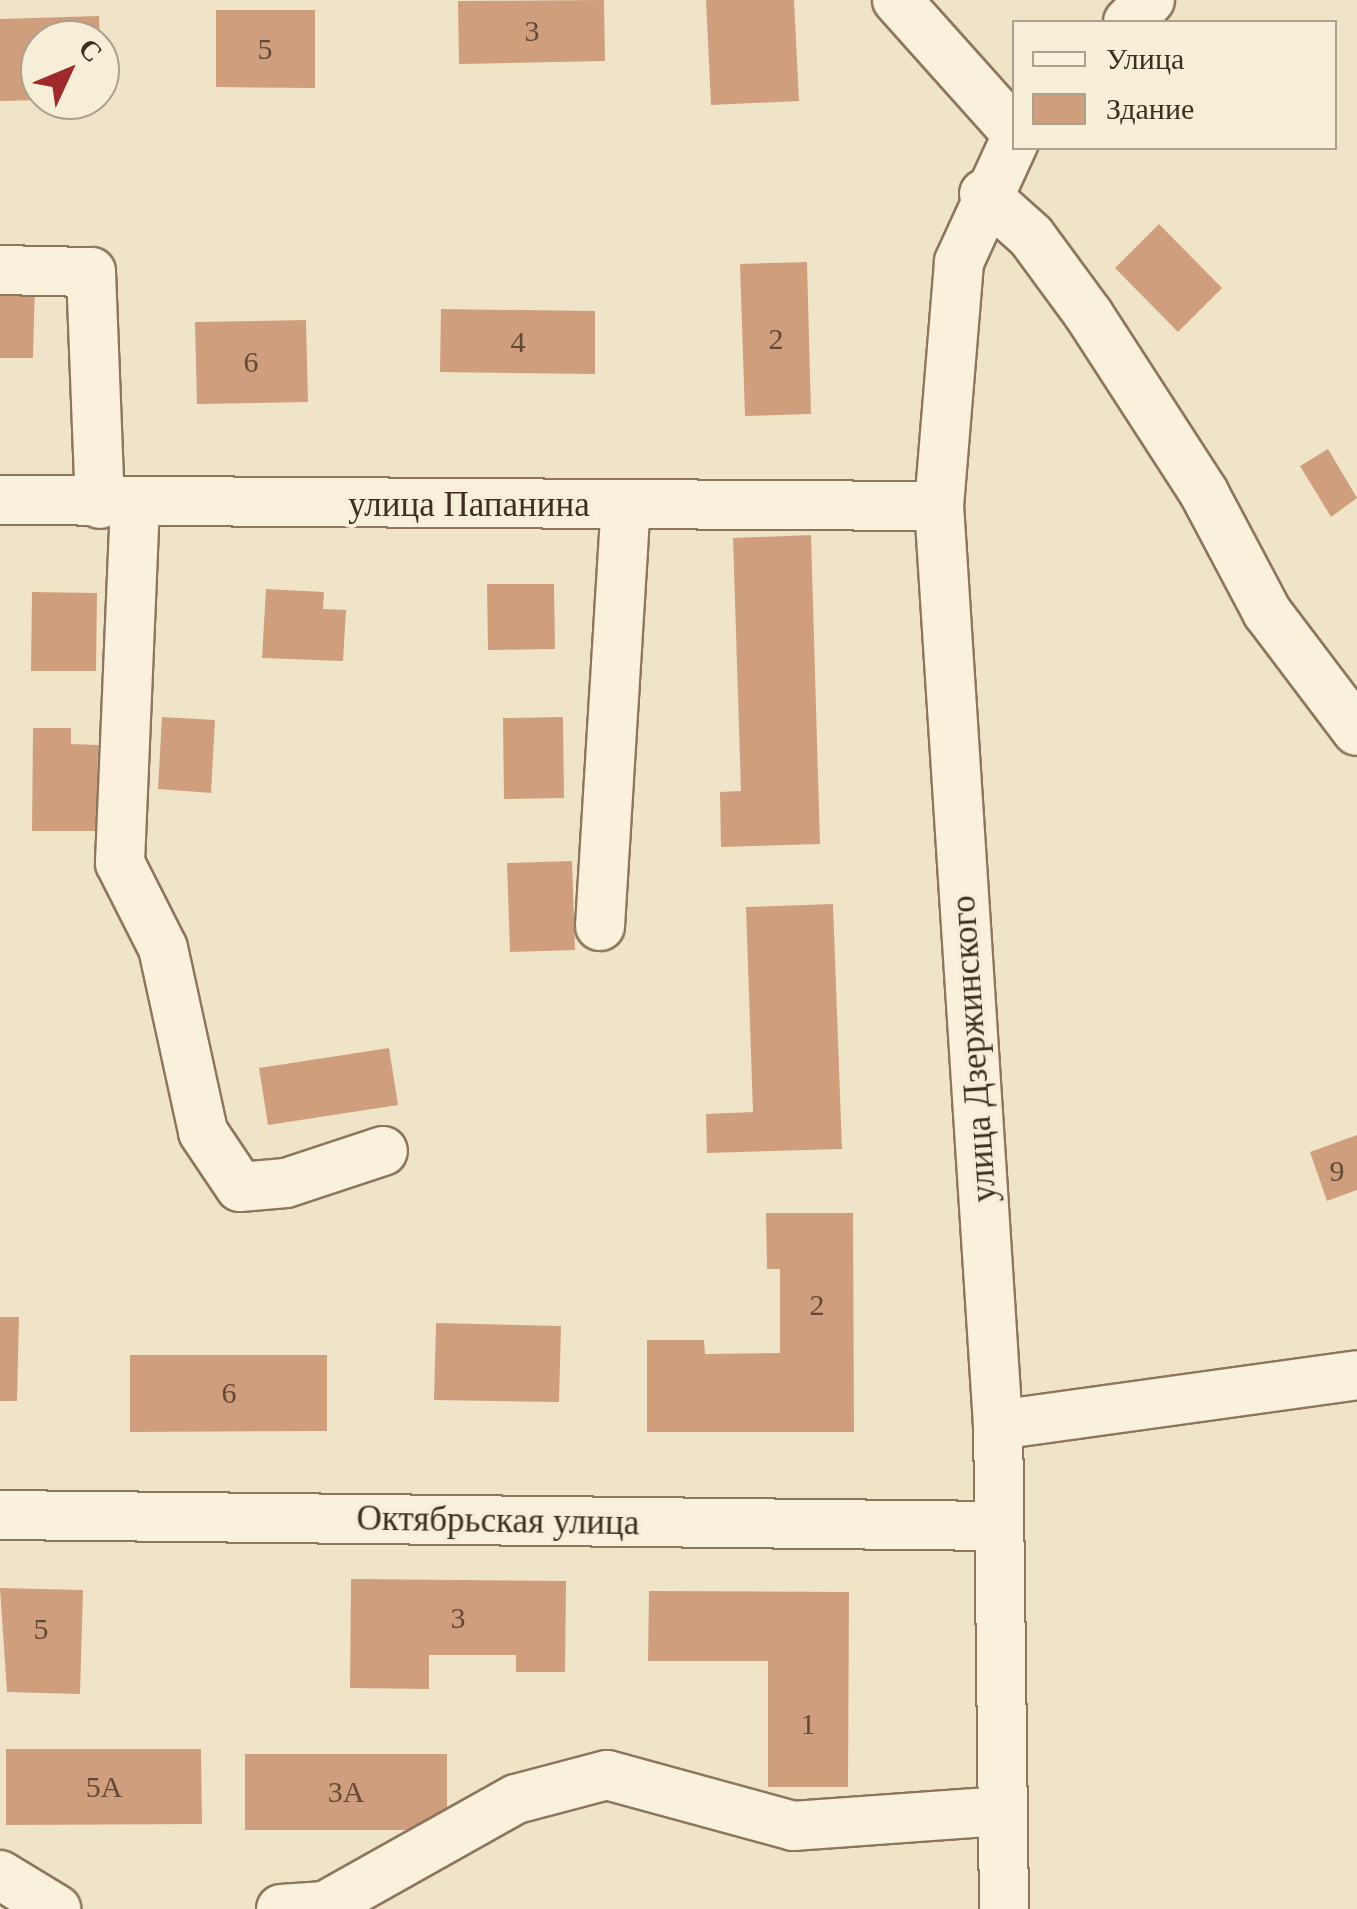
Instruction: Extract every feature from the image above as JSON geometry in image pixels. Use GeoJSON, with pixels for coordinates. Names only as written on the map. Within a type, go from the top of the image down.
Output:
{"type":"FeatureCollection","features":[{"type":"Feature","properties":{"kind":"street"},"geometry":{"type":"LineString","coordinates":[[897,0],[1012,129]]}},
{"type":"Feature","properties":{"kind":"street"},"geometry":{"type":"LineString","coordinates":[[1130,20],[1150,0]]}},
{"type":"Feature","properties":{"kind":"street","name":"улица Дзержинского"},"geometry":{"type":"LineString","coordinates":[[1004,1909],[998,1425],[939,506],[959,262],[984,194],[1012,145]]}},
{"type":"Feature","properties":{"kind":"street"},"geometry":{"type":"LineString","coordinates":[[984,194],[1031,236],[1089,315],[1204,493],[1267,612],[1357,732]]}},
{"type":"Feature","properties":{"kind":"street"},"geometry":{"type":"LineString","coordinates":[[0,270],[91,272],[118,504],[120,863],[163,948],[203,1132],[240,1187],[286,1184],[383,1151]]}},
{"type":"Feature","properties":{"kind":"street","name":"улица Папанина"},"geometry":{"type":"LineString","coordinates":[[0,500],[118,504],[939,506]]}},
{"type":"Feature","properties":{"kind":"street"},"geometry":{"type":"LineString","coordinates":[[600,926],[626,505]]}},
{"type":"Feature","properties":{"kind":"street"},"geometry":{"type":"LineString","coordinates":[[998,1425],[1357,1376]]}},
{"type":"Feature","properties":{"kind":"street","name":"Октябрьская улица"},"geometry":{"type":"LineString","coordinates":[[0,1515],[997,1526]]}},
{"type":"Feature","properties":{"kind":"street"},"geometry":{"type":"LineString","coordinates":[[280,1909],[325,1906],[516,1799],[607,1774],[793,1826],[1002,1810]]}},
{"type":"Feature","properties":{"kind":"street"},"geometry":{"type":"LineString","coordinates":[[0,1875],[56,1909]]}},
{"type":"Feature","properties":{"kind":"building"},"geometry":{"type":"Polygon","coordinates":[[[604,0],[605,61],[459,64],[458,1],[604,0]]]}},
{"type":"Feature","properties":{"kind":"building"},"geometry":{"type":"Polygon","coordinates":[[[706,0],[794,0],[799,101],[711,105],[706,0]]]}},
{"type":"Feature","properties":{"kind":"building"},"geometry":{"type":"Polygon","coordinates":[[[216,10],[315,10],[315,88],[216,87],[216,10]]]}},
{"type":"Feature","properties":{"kind":"building"},"geometry":{"type":"Polygon","coordinates":[[[99,16],[99,20],[20,20],[20,100],[0,101],[0,19],[99,16]]]}},
{"type":"Feature","properties":{"kind":"building"},"geometry":{"type":"Polygon","coordinates":[[[1159,224],[1222,288],[1178,332],[1115,268],[1159,224]]]}},
{"type":"Feature","properties":{"kind":"building"},"geometry":{"type":"Polygon","coordinates":[[[807,262],[811,414],[745,416],[740,264],[807,262]]]}},
{"type":"Feature","properties":{"kind":"building"},"geometry":{"type":"Polygon","coordinates":[[[0,282],[35,282],[33,358],[0,358],[0,282]]]}},
{"type":"Feature","properties":{"kind":"building"},"geometry":{"type":"Polygon","coordinates":[[[441,309],[595,311],[595,374],[440,372],[441,309]]]}},
{"type":"Feature","properties":{"kind":"building"},"geometry":{"type":"Polygon","coordinates":[[[306,320],[308,402],[197,404],[195,322],[306,320]]]}},
{"type":"Feature","properties":{"kind":"building"},"geometry":{"type":"Polygon","coordinates":[[[1328,449],[1357,498],[1331,517],[1300,466],[1328,449]]]}},
{"type":"Feature","properties":{"kind":"building"},"geometry":{"type":"Polygon","coordinates":[[[811,535],[820,844],[721,847],[720,792],[741,791],[733,538],[811,535]]]}},
{"type":"Feature","properties":{"kind":"building"},"geometry":{"type":"Polygon","coordinates":[[[487,584],[554,584],[555,649],[488,650],[487,584]]]}},
{"type":"Feature","properties":{"kind":"building"},"geometry":{"type":"Polygon","coordinates":[[[266,589],[324,592],[323,609],[346,610],[343,661],[262,658],[266,589]]]}},
{"type":"Feature","properties":{"kind":"building"},"geometry":{"type":"Polygon","coordinates":[[[32,592],[97,593],[96,671],[31,671],[32,592]]]}},
{"type":"Feature","properties":{"kind":"building"},"geometry":{"type":"Polygon","coordinates":[[[162,717],[215,720],[211,793],[158,789],[162,717]]]}},
{"type":"Feature","properties":{"kind":"building"},"geometry":{"type":"Polygon","coordinates":[[[563,717],[564,798],[504,799],[503,718],[563,717]]]}},
{"type":"Feature","properties":{"kind":"building"},"geometry":{"type":"Polygon","coordinates":[[[33,728],[71,728],[71,744],[98,745],[97,831],[32,831],[33,728]]]}},
{"type":"Feature","properties":{"kind":"building"},"geometry":{"type":"Polygon","coordinates":[[[572,861],[575,950],[510,952],[507,863],[572,861]]]}},
{"type":"Feature","properties":{"kind":"building"},"geometry":{"type":"Polygon","coordinates":[[[833,904],[842,1149],[707,1153],[706,1114],[753,1112],[746,907],[833,904]]]}},
{"type":"Feature","properties":{"kind":"building"},"geometry":{"type":"Polygon","coordinates":[[[389,1048],[398,1105],[268,1125],[259,1068],[389,1048]]]}},
{"type":"Feature","properties":{"kind":"building"},"geometry":{"type":"Polygon","coordinates":[[[1357,1135],[1357,1190],[1327,1201],[1310,1152],[1357,1135]]]}},
{"type":"Feature","properties":{"kind":"building"},"geometry":{"type":"Polygon","coordinates":[[[766,1213],[853,1213],[854,1432],[647,1432],[647,1340],[704,1340],[705,1354],[780,1353],[780,1269],[767,1269],[766,1213]]]}},
{"type":"Feature","properties":{"kind":"building"},"geometry":{"type":"Polygon","coordinates":[[[0,1317],[19,1317],[17,1401],[0,1401],[0,1317]]]}},
{"type":"Feature","properties":{"kind":"building"},"geometry":{"type":"Polygon","coordinates":[[[436,1323],[561,1326],[559,1402],[434,1400],[436,1323]]]}},
{"type":"Feature","properties":{"kind":"building"},"geometry":{"type":"Polygon","coordinates":[[[130,1355],[327,1355],[327,1431],[130,1432],[130,1355]]]}},
{"type":"Feature","properties":{"kind":"building"},"geometry":{"type":"Polygon","coordinates":[[[351,1579],[566,1581],[565,1672],[516,1672],[516,1655],[429,1655],[429,1689],[350,1688],[351,1579]]]}},
{"type":"Feature","properties":{"kind":"building"},"geometry":{"type":"Polygon","coordinates":[[[0,1588],[83,1590],[80,1694],[7,1692],[0,1588]]]}},
{"type":"Feature","properties":{"kind":"building"},"geometry":{"type":"Polygon","coordinates":[[[649,1591],[849,1592],[848,1787],[768,1787],[768,1661],[648,1661],[649,1591]]]}},
{"type":"Feature","properties":{"kind":"building"},"geometry":{"type":"Polygon","coordinates":[[[6,1749],[201,1749],[202,1824],[6,1825],[6,1749]]]}},
{"type":"Feature","properties":{"kind":"building"},"geometry":{"type":"Polygon","coordinates":[[[245,1754],[447,1754],[447,1830],[245,1830],[245,1754]]]}}]}
